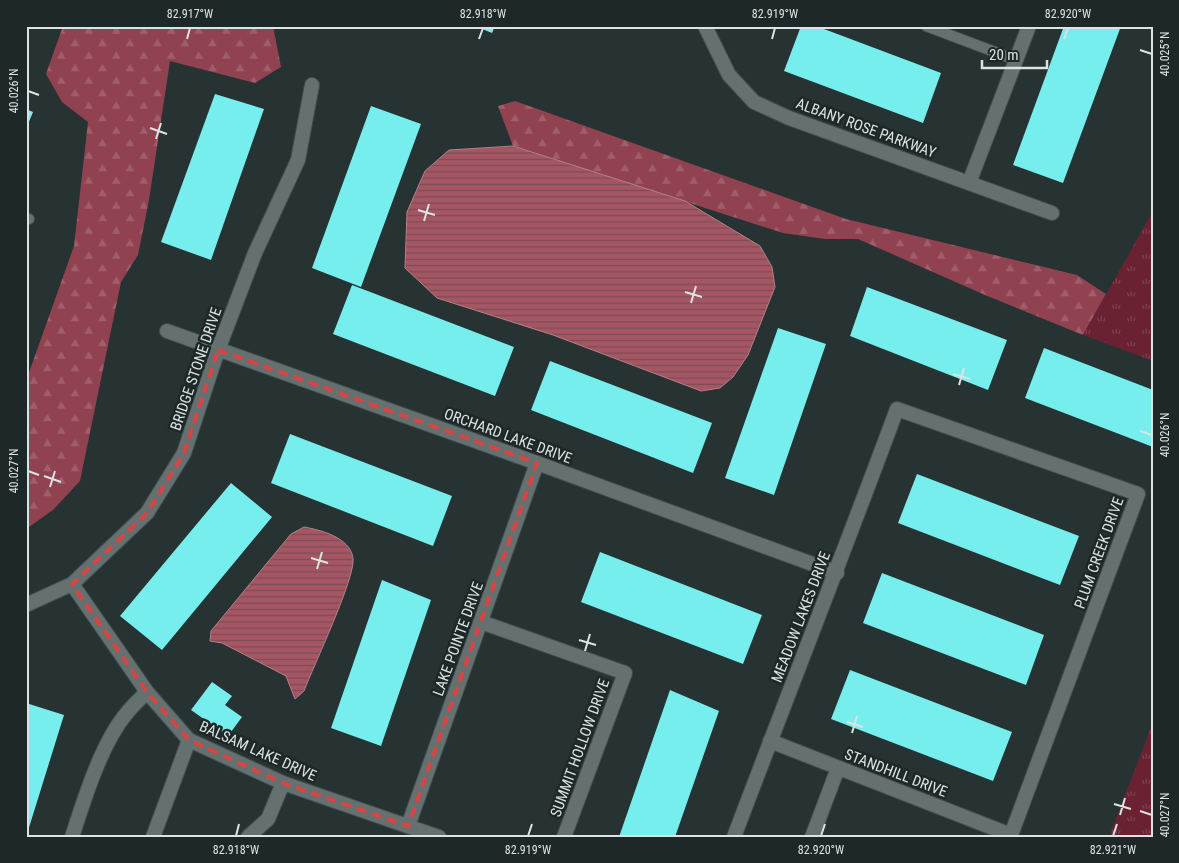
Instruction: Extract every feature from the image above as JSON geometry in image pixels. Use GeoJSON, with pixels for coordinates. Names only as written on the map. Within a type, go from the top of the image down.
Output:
{"type":"FeatureCollection","features":[{"type":"Feature","properties":{"kind":"street","name":"ALBANY ROSE PARKWAY"},"geometry":{"type":"LineString","coordinates":[[706,26],[729,75],[754,102],[789,118],[1052,213]]}},
{"type":"Feature","properties":{"kind":"street"},"geometry":{"type":"LineString","coordinates":[[969,183],[1029,26]]}},
{"type":"Feature","properties":{"kind":"street","name":"BRIDGE STONE DRIVE"},"geometry":{"type":"LineString","coordinates":[[26,605],[72,584],[147,513],[184,453],[218,350],[255,253],[298,160],[312,85]]}},
{"type":"Feature","properties":{"kind":"street","name":"ORCHARD LAKE DRIVE"},"geometry":{"type":"LineString","coordinates":[[167,331],[537,463],[837,574]]}},
{"type":"Feature","properties":{"kind":"street","name":"MEADOW LAKES DRIVE"},"geometry":{"type":"LineString","coordinates":[[734,837],[837,574],[897,409]]}},
{"type":"Feature","properties":{"kind":"street","name":"PLUM CREEK DRIVE"},"geometry":{"type":"LineString","coordinates":[[897,409],[1138,494],[1011,835]]}},
{"type":"Feature","properties":{"kind":"street","name":"LAKE POINTE DRIVE"},"geometry":{"type":"LineString","coordinates":[[408,826],[537,463]]}},
{"type":"Feature","properties":{"kind":"street","name":"BALSAM LAKE DRIVE"},"geometry":{"type":"LineString","coordinates":[[72,584],[147,692],[189,740],[283,783],[440,837]]}},
{"type":"Feature","properties":{"kind":"street","name":"SUMMIT HOLLOW DRIVE"},"geometry":{"type":"LineString","coordinates":[[481,622],[625,673],[564,837]]}},
{"type":"Feature","properties":{"kind":"street"},"geometry":{"type":"LineString","coordinates":[[72,837],[84,798],[108,744],[125,714],[147,692]]}},
{"type":"Feature","properties":{"kind":"street"},"geometry":{"type":"LineString","coordinates":[[153,837],[189,740]]}},
{"type":"Feature","properties":{"kind":"street","name":"STANDHILL DRIVE"},"geometry":{"type":"LineString","coordinates":[[770,741],[1011,835]]}},
{"type":"Feature","properties":{"kind":"street"},"geometry":{"type":"LineString","coordinates":[[812,837],[838,768]]}},
{"type":"Feature","properties":{"kind":"street"},"geometry":{"type":"LineString","coordinates":[[248,837],[268,819],[283,783]]}},
{"type":"Feature","properties":{"kind":"lane"},"geometry":{"type":"LineString","coordinates":[[926,26],[1016,60]]}},
{"type":"Feature","properties":{"kind":"highlighted area"},"geometry":{"type":"Polygon","coordinates":[[[218,350],[537,463],[408,826],[283,783],[189,740],[147,692],[72,584],[147,513],[184,453],[218,350]]]}},
{"type":"Feature","properties":{"kind":"green space"},"geometry":{"type":"Polygon","coordinates":[[[63,26],[273,26],[281,67],[255,83],[170,61],[149,200],[138,255],[121,282],[80,481],[53,510],[26,529],[26,381],[74,246],[88,122],[62,102],[46,74],[63,26]]]}},
{"type":"Feature","properties":{"kind":"green space"},"geometry":{"type":"Polygon","coordinates":[[[515,101],[846,219],[1077,275],[1106,294],[1083,335],[985,295],[858,239],[825,239],[783,233],[513,146],[498,106],[515,101]]]}},
{"type":"Feature","properties":{"kind":"green space"},"geometry":{"type":"Polygon","coordinates":[[[1153,211],[1153,361],[1083,335],[1153,211]]]}},
{"type":"Feature","properties":{"kind":"green space"},"geometry":{"type":"Polygon","coordinates":[[[1153,722],[1153,837],[1109,837],[1153,722]]]}},
{"type":"Feature","properties":{"kind":"shaded area"},"geometry":{"type":"Polygon","coordinates":[[[513,146],[685,201],[760,246],[772,267],[775,287],[748,355],[733,377],[720,388],[701,391],[553,335],[437,298],[405,268],[407,212],[425,171],[449,150],[513,146]]]}},
{"type":"Feature","properties":{"kind":"shaded area"},"geometry":{"type":"Polygon","coordinates":[[[304,527],[318,530],[340,540],[351,551],[353,558],[348,583],[333,623],[304,691],[295,699],[286,676],[222,643],[210,641],[211,631],[291,534],[304,527]]]}},
{"type":"Feature","properties":{"kind":"building"},"geometry":{"type":"Polygon","coordinates":[[[475,26],[495,26],[492,33],[475,26]]]}},
{"type":"Feature","properties":{"kind":"building"},"geometry":{"type":"Polygon","coordinates":[[[801,26],[816,26],[941,73],[923,123],[784,71],[801,26]]]}},
{"type":"Feature","properties":{"kind":"building"},"geometry":{"type":"Polygon","coordinates":[[[1064,26],[1121,26],[1063,183],[1013,165],[1064,26]]]}},
{"type":"Feature","properties":{"kind":"building"},"geometry":{"type":"Polygon","coordinates":[[[215,94],[264,109],[211,260],[161,242],[215,94]]]}},
{"type":"Feature","properties":{"kind":"building"},"geometry":{"type":"Polygon","coordinates":[[[371,106],[421,124],[361,287],[312,268],[371,106]]]}},
{"type":"Feature","properties":{"kind":"building"},"geometry":{"type":"Polygon","coordinates":[[[26,109],[33,112],[26,129],[26,109]]]}},
{"type":"Feature","properties":{"kind":"building"},"geometry":{"type":"Polygon","coordinates":[[[352,285],[514,347],[495,396],[333,334],[352,285]]]}},
{"type":"Feature","properties":{"kind":"building"},"geometry":{"type":"Polygon","coordinates":[[[867,287],[1007,340],[988,390],[850,336],[867,287]]]}},
{"type":"Feature","properties":{"kind":"building"},"geometry":{"type":"Polygon","coordinates":[[[778,328],[826,344],[774,495],[725,478],[778,328]]]}},
{"type":"Feature","properties":{"kind":"building"},"geometry":{"type":"Polygon","coordinates":[[[1044,348],[1153,390],[1153,447],[1025,398],[1044,348]]]}},
{"type":"Feature","properties":{"kind":"building"},"geometry":{"type":"Polygon","coordinates":[[[550,361],[712,423],[693,473],[531,410],[550,361]]]}},
{"type":"Feature","properties":{"kind":"building"},"geometry":{"type":"Polygon","coordinates":[[[290,434],[452,496],[433,546],[271,483],[290,434]]]}},
{"type":"Feature","properties":{"kind":"building"},"geometry":{"type":"Polygon","coordinates":[[[917,474],[1079,536],[1060,585],[898,523],[917,474]]]}},
{"type":"Feature","properties":{"kind":"building"},"geometry":{"type":"Polygon","coordinates":[[[231,483],[272,517],[162,650],[120,616],[231,483]]]}},
{"type":"Feature","properties":{"kind":"building"},"geometry":{"type":"Polygon","coordinates":[[[600,552],[762,615],[743,664],[581,602],[600,552]]]}},
{"type":"Feature","properties":{"kind":"building"},"geometry":{"type":"Polygon","coordinates":[[[882,573],[1044,635],[1026,685],[863,623],[882,573]]]}},
{"type":"Feature","properties":{"kind":"building"},"geometry":{"type":"Polygon","coordinates":[[[382,580],[431,600],[381,746],[331,728],[382,580]]]}},
{"type":"Feature","properties":{"kind":"building"},"geometry":{"type":"Polygon","coordinates":[[[850,670],[1012,732],[993,781],[831,719],[850,670]]]}},
{"type":"Feature","properties":{"kind":"building"},"geometry":{"type":"Polygon","coordinates":[[[212,682],[232,696],[225,705],[242,717],[228,736],[191,710],[212,682]]]}},
{"type":"Feature","properties":{"kind":"building"},"geometry":{"type":"Polygon","coordinates":[[[670,690],[719,711],[675,837],[619,837],[670,690]]]}},
{"type":"Feature","properties":{"kind":"building"},"geometry":{"type":"Polygon","coordinates":[[[26,703],[64,715],[27,834],[26,834],[26,703]]]}}]}
